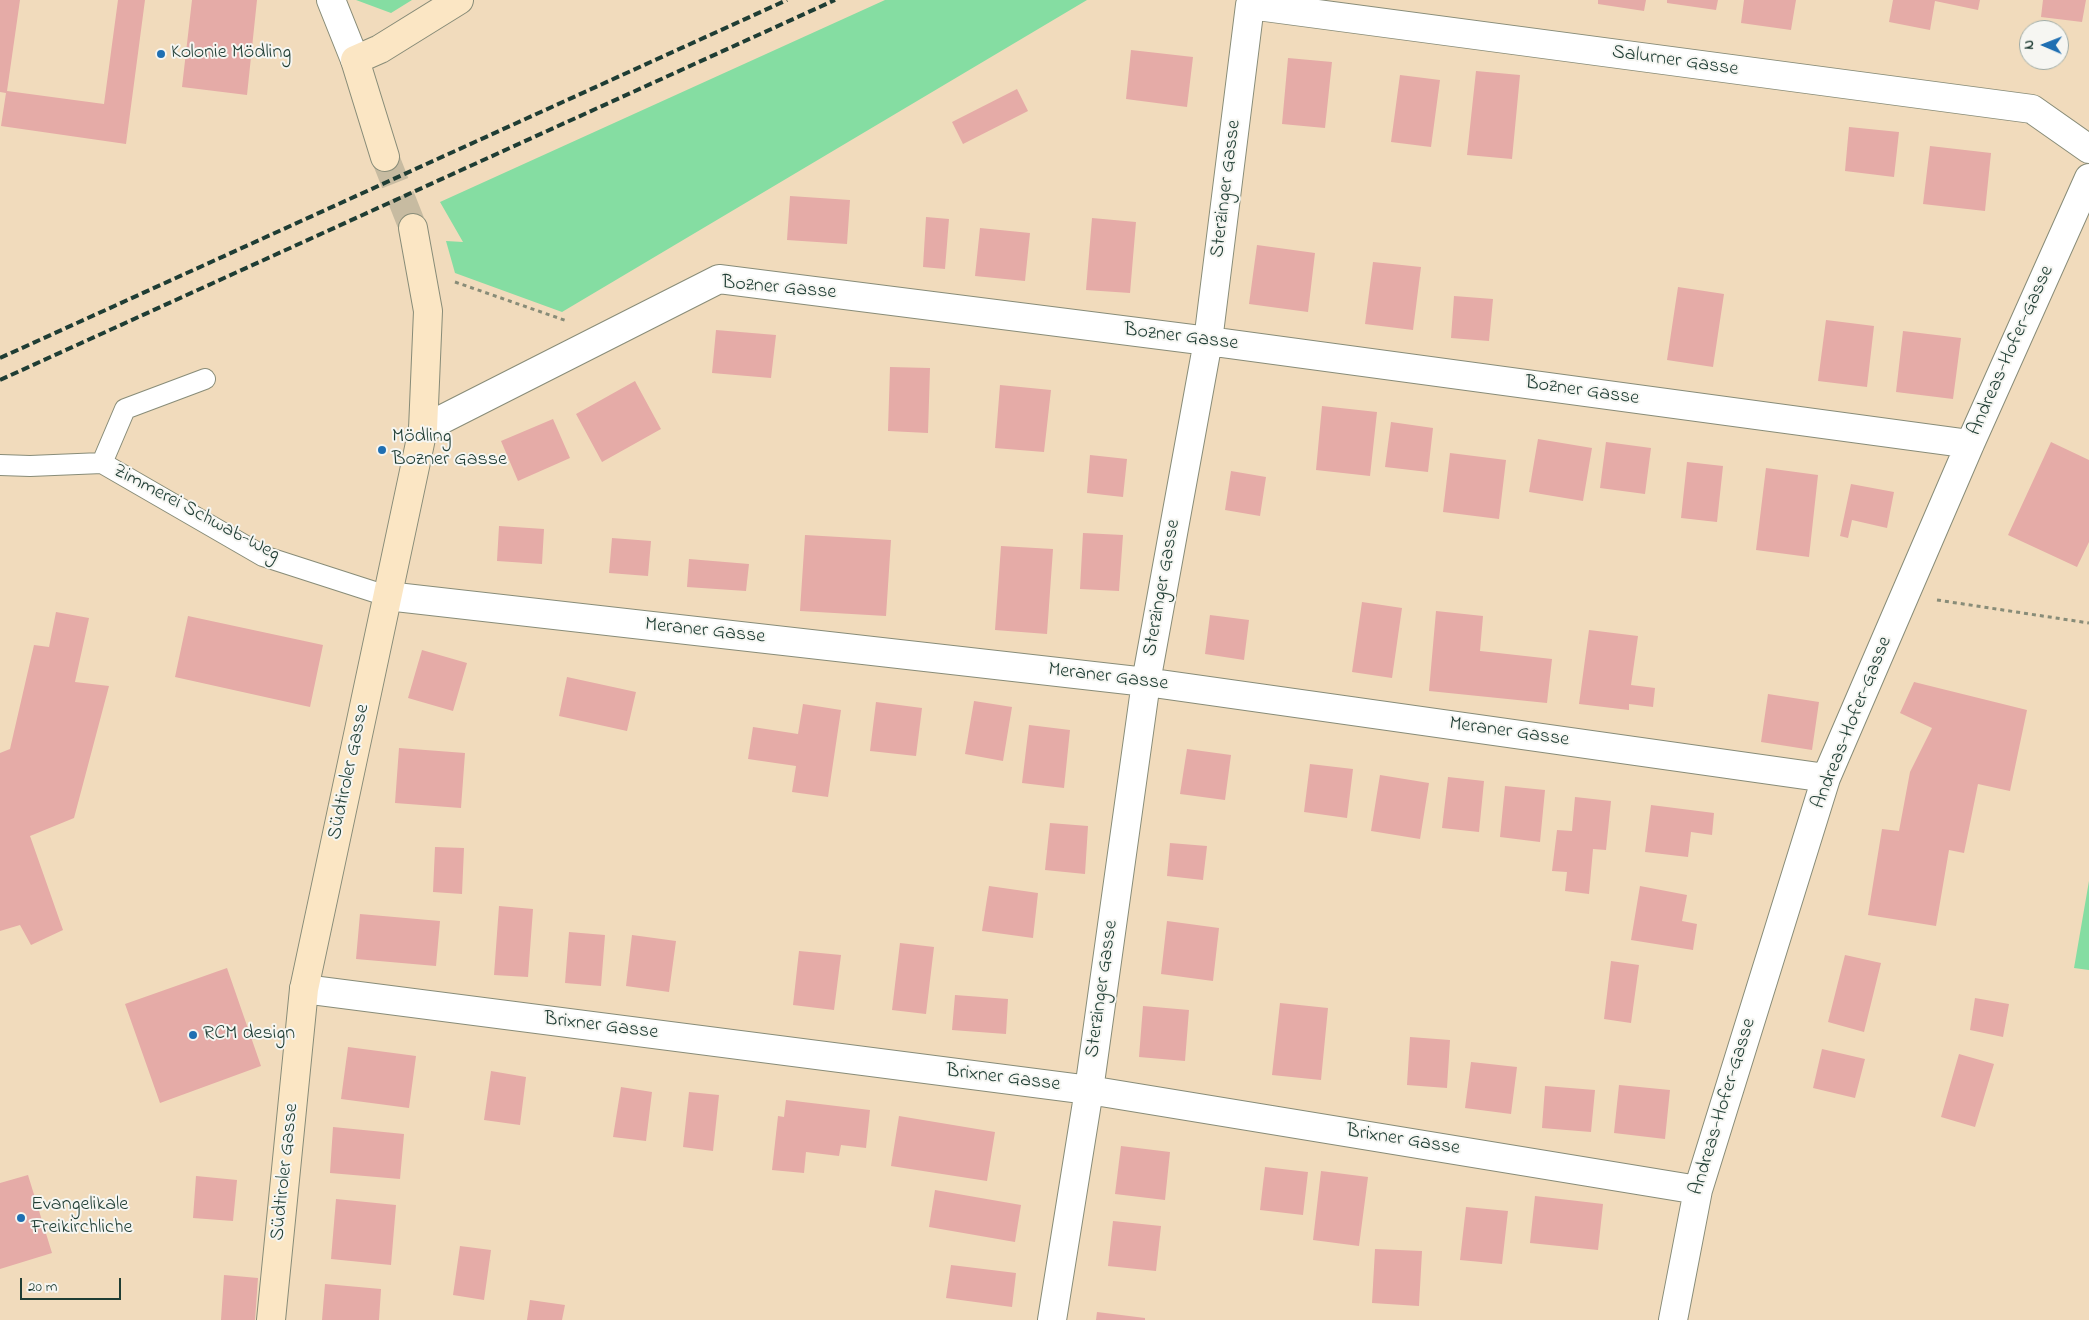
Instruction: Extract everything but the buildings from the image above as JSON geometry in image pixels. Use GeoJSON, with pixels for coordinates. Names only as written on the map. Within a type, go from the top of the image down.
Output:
{"type":"FeatureCollection","features":[{"type":"Feature","properties":{"kind":"street"},"geometry":{"type":"LineString","coordinates":[[331,0],[355,60],[385,158]]}},
{"type":"Feature","properties":{"kind":"street"},"geometry":{"type":"LineString","coordinates":[[355,60],[380,49],[459,0]]}},
{"type":"Feature","properties":{"kind":"street","name":"Salurner Gasse"},"geometry":{"type":"LineString","coordinates":[[1250,5],[2032,109],[2089,149]]}},
{"type":"Feature","properties":{"kind":"street","name":"Sterzinger Gasse"},"geometry":{"type":"LineString","coordinates":[[1052,1320],[1089,1090],[1146,682],[1208,341],[1250,5]]}},
{"type":"Feature","properties":{"kind":"street","name":"Andreas-Hofer-Gasse"},"geometry":{"type":"LineString","coordinates":[[1673,1320],[1698,1190],[1826,778],[1907,595],[1970,444],[2089,178]]}},
{"type":"Feature","properties":{"kind":"street","name":"Südtiroler Gasse"},"geometry":{"type":"LineString","coordinates":[[271,1320],[304,989],[423,430],[428,311],[413,228]]}},
{"type":"Feature","properties":{"kind":"street","name":"Bozner Gasse"},"geometry":{"type":"LineString","coordinates":[[423,430],[719,279],[1208,341],[1970,444]]}},
{"type":"Feature","properties":{"kind":"street","name":"Meraner Gasse"},"geometry":{"type":"LineString","coordinates":[[387,596],[1146,682],[1826,778]]}},
{"type":"Feature","properties":{"kind":"street","name":"Brixner Gasse"},"geometry":{"type":"LineString","coordinates":[[304,989],[1089,1090],[1698,1190]]}},
{"type":"Feature","properties":{"kind":"lane"},"geometry":{"type":"LineString","coordinates":[[102,463],[125,409],[205,379]]}},
{"type":"Feature","properties":{"kind":"lane","name":"Zimmerei Schwab-Weg"},"geometry":{"type":"LineString","coordinates":[[0,465],[102,463],[263,556],[387,596]]}},
{"type":"Feature","properties":{"kind":"path"},"geometry":{"type":"LineString","coordinates":[[421,270],[608,336]]}},
{"type":"Feature","properties":{"kind":"path"},"geometry":{"type":"LineString","coordinates":[[1907,595],[2089,623]]}},
{"type":"Feature","properties":{"kind":"green space"},"geometry":{"type":"Polygon","coordinates":[[[356,0],[412,0],[391,13],[356,0]]]}},
{"type":"Feature","properties":{"kind":"green space"},"geometry":{"type":"Polygon","coordinates":[[[885,0],[1087,0],[562,312],[455,273],[446,241],[463,242],[440,202],[885,0]]]}},
{"type":"Feature","properties":{"kind":"green space"},"geometry":{"type":"Polygon","coordinates":[[[2089,881],[2089,970],[2074,968],[2089,881]]]}},
{"type":"Feature","properties":{"kind":"tunnel"},"geometry":{"type":"LineString","coordinates":[[385,157],[413,228]]}},
{"type":"Feature","properties":{"kind":"railway"},"geometry":{"type":"LineString","coordinates":[[0,358],[787,0]]}},
{"type":"Feature","properties":{"kind":"railway"},"geometry":{"type":"LineString","coordinates":[[0,380],[835,0]]}},
{"type":"Feature","properties":{"kind":"place","name":"Kolonie Mödling"},"geometry":{"type":"Point","coordinates":[161,54]}},
{"type":"Feature","properties":{"kind":"place","name":"Mödling Bozner Gasse"},"geometry":{"type":"Point","coordinates":[382,450]}},
{"type":"Feature","properties":{"kind":"place","name":"RCM design"},"geometry":{"type":"Point","coordinates":[193,1035]}},
{"type":"Feature","properties":{"kind":"place","name":"Evangelikale Freikirchliche"},"geometry":{"type":"Point","coordinates":[21,1218]}}]}
